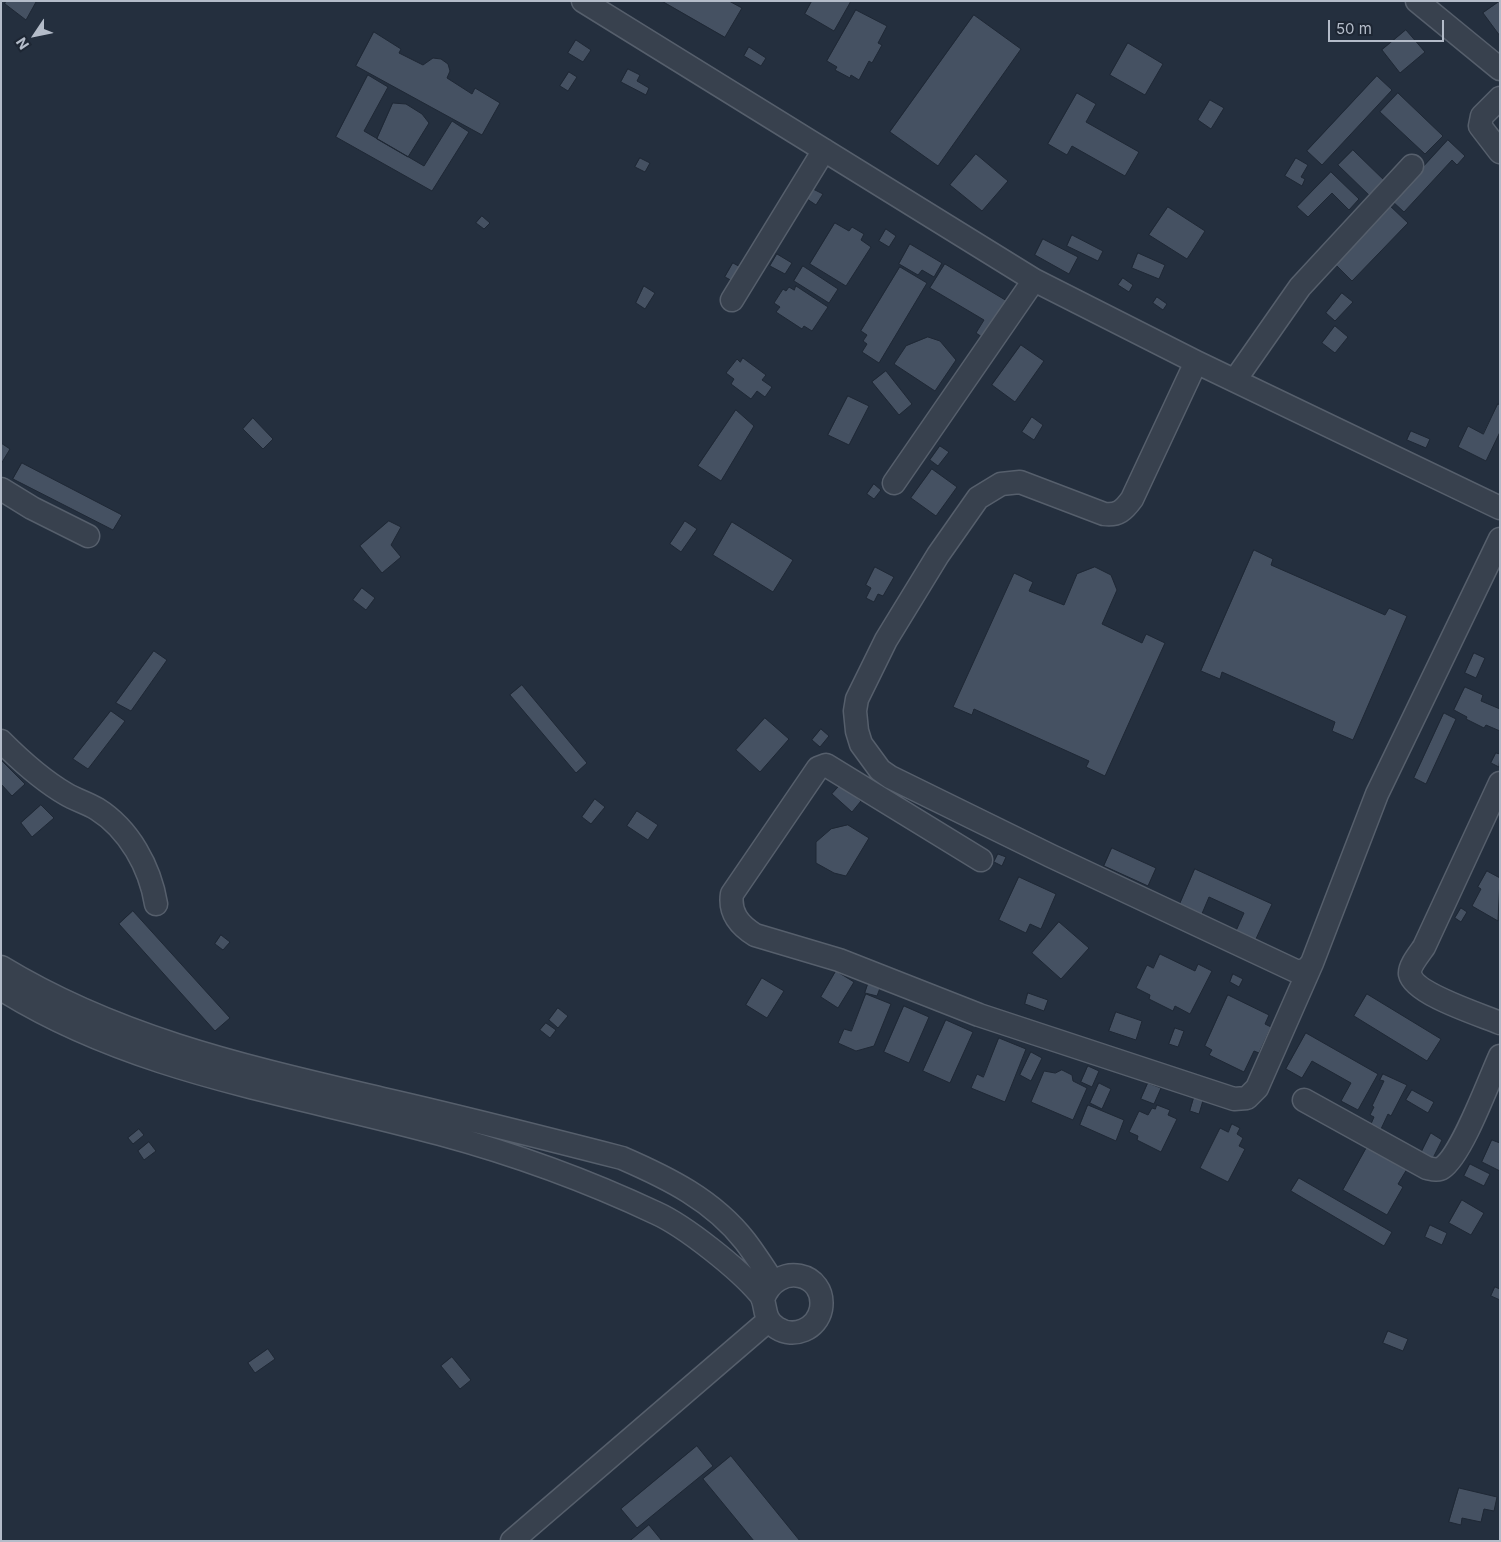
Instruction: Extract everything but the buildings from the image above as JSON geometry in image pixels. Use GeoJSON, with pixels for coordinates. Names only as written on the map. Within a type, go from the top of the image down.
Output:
{"type":"FeatureCollection","features":[{"type":"Feature","properties":{"kind":"street"},"geometry":{"type":"LineString","coordinates":[[584,1],[1034,280],[1196,362],[1500,508]]}},
{"type":"Feature","properties":{"kind":"street"},"geometry":{"type":"LineString","coordinates":[[1418,1],[1500,69]]}},
{"type":"Feature","properties":{"kind":"street"},"geometry":{"type":"LineString","coordinates":[[1500,98],[1482,116],[1480,126],[1500,152]]}},
{"type":"Feature","properties":{"kind":"street"},"geometry":{"type":"LineString","coordinates":[[732,300],[824,150]]}},
{"type":"Feature","properties":{"kind":"street"},"geometry":{"type":"LineString","coordinates":[[1235,380],[1300,287],[1412,166]]}},
{"type":"Feature","properties":{"kind":"street"},"geometry":{"type":"LineString","coordinates":[[894,483],[1034,280]]}},
{"type":"Feature","properties":{"kind":"street"},"geometry":{"type":"LineString","coordinates":[[1196,362],[1132,499],[1120,513],[1104,514],[1020,482],[1001,484],[978,498],[938,555],[886,640],[857,699],[854,711],[857,730],[861,744],[872,760],[890,777],[1298,972],[1307,969],[1312,964]]}},
{"type":"Feature","properties":{"kind":"street"},"geometry":{"type":"LineString","coordinates":[[1,488],[32,508],[88,536]]}},
{"type":"Feature","properties":{"kind":"street"},"geometry":{"type":"LineString","coordinates":[[981,860],[826,764],[818,768],[732,894],[730,904],[734,916],[743,928],[755,935],[839,960],[979,1015],[1234,1099],[1247,1098],[1257,1088],[1312,964],[1377,794],[1500,539]]}},
{"type":"Feature","properties":{"kind":"street"},"geometry":{"type":"LineString","coordinates":[[1,741],[39,776],[68,795],[98,810],[121,830],[146,867],[153,884],[156,904]]}},
{"type":"Feature","properties":{"kind":"street"},"geometry":{"type":"LineString","coordinates":[[1500,783],[1424,947],[1410,969],[1410,974],[1420,989],[1500,1024]]}},
{"type":"Feature","properties":{"kind":"street"},"geometry":{"type":"LineString","coordinates":[[1,967],[89,1013],[168,1044],[296,1078],[622,1158],[663,1176],[699,1197],[744,1240],[768,1290]]}},
{"type":"Feature","properties":{"kind":"street"},"geometry":{"type":"LineString","coordinates":[[1,989],[62,1022],[116,1047],[168,1065],[282,1096],[439,1134],[533,1162],[658,1214],[683,1229],[748,1280],[768,1290]]}},
{"type":"Feature","properties":{"kind":"street"},"geometry":{"type":"LineString","coordinates":[[1304,1100],[1427,1168],[1437,1170],[1448,1162],[1460,1142],[1500,1056]]}},
{"type":"Feature","properties":{"kind":"street"},"geometry":{"type":"LineString","coordinates":[[781,1276],[801,1276],[817,1288],[821,1297],[821,1307],[814,1324],[798,1332],[779,1330],[769,1320],[764,1308],[768,1290],[781,1276]]}},
{"type":"Feature","properties":{"kind":"street"},"geometry":{"type":"LineString","coordinates":[[512,1541],[769,1320]]}}]}
